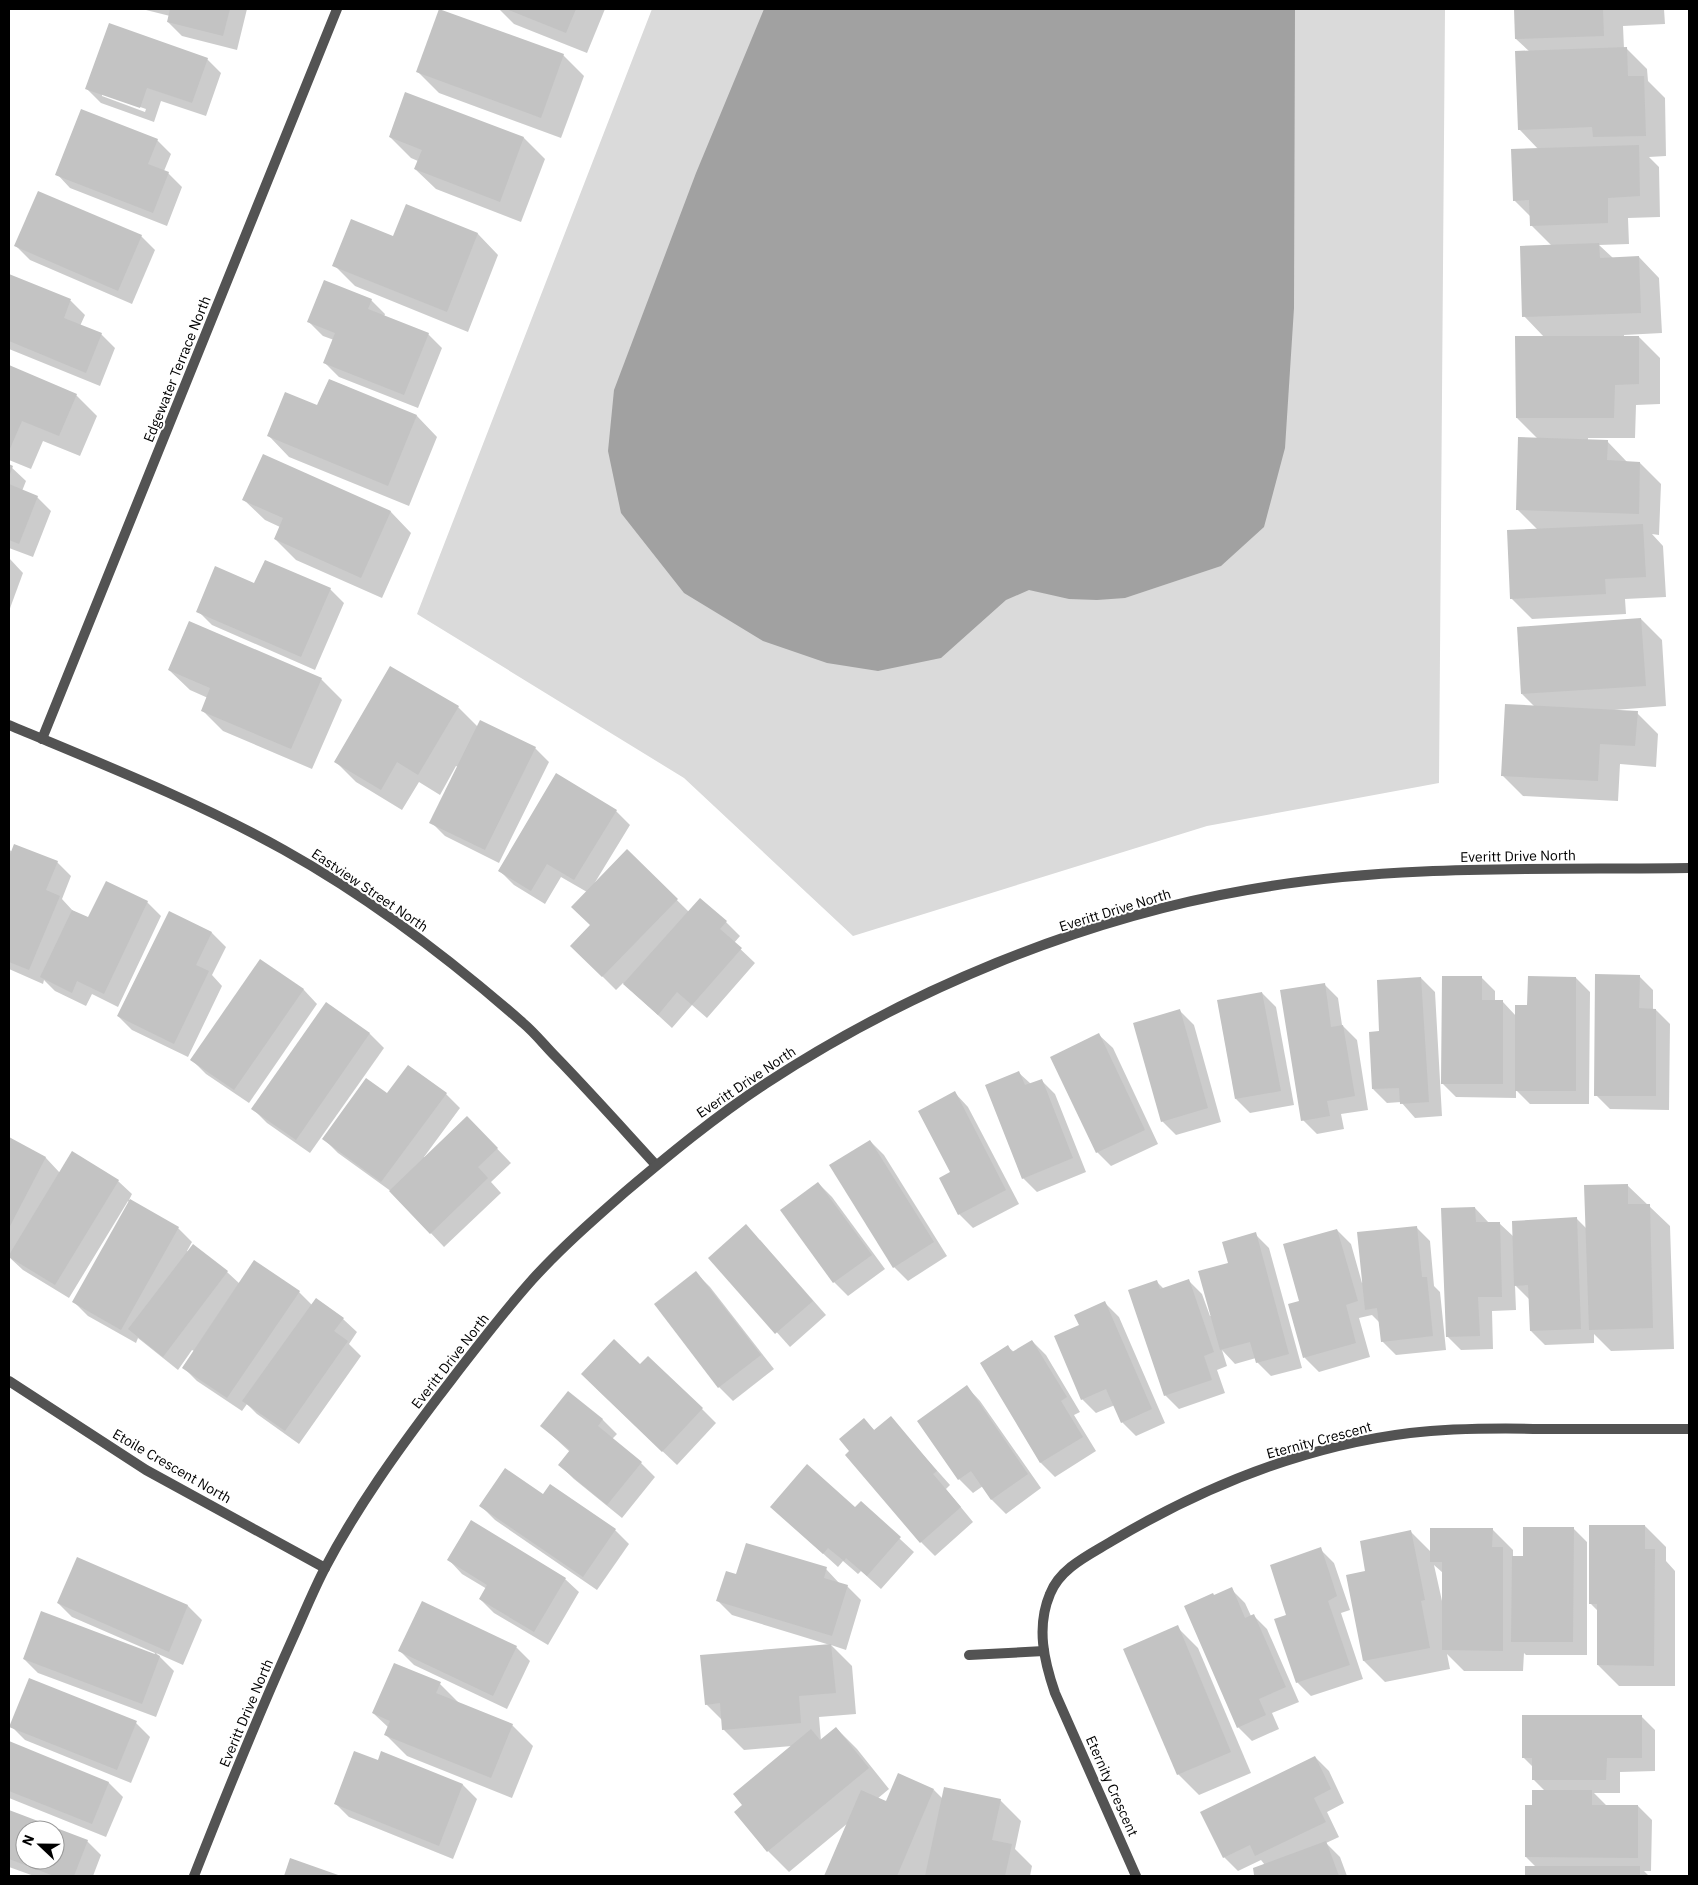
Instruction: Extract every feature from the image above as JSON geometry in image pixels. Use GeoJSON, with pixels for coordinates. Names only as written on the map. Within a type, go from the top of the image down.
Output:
{"type":"FeatureCollection","features":[{"type":"Feature","properties":{"kind":"street","name":"Edgewater Terrace North"},"geometry":{"type":"LineString","coordinates":[[42,739],[337,9]]}},
{"type":"Feature","properties":{"kind":"street","name":"Eastview Street North"},"geometry":{"type":"LineString","coordinates":[[9,725],[226,819],[285,851],[394,920],[448,960],[525,1024],[656,1165]]}},
{"type":"Feature","properties":{"kind":"street","name":"Everitt Drive North"},"geometry":{"type":"LineString","coordinates":[[194,1876],[245,1747],[325,1568],[395,1454],[461,1367],[533,1279],[598,1216],[656,1165],[708,1124],[763,1085],[817,1051],[972,972],[1073,936],[1137,916],[1246,890],[1390,873],[1689,868]]}},
{"type":"Feature","properties":{"kind":"street","name":"Etoile Crescent North"},"geometry":{"type":"LineString","coordinates":[[9,1381],[146,1470],[325,1568]]}},
{"type":"Feature","properties":{"kind":"street","name":"Eternity Crescent"},"geometry":{"type":"LineString","coordinates":[[1136,1876],[1055,1693],[1047,1670],[1042,1635],[1043,1614],[1050,1592],[1060,1577],[1076,1563],[1178,1504],[1276,1464],[1367,1440],[1452,1429],[1689,1429]]}},
{"type":"Feature","properties":{"kind":"street"},"geometry":{"type":"LineString","coordinates":[[969,1655],[1044,1651]]}},
{"type":"Feature","properties":{"kind":"shaded area"},"geometry":{"type":"Polygon","coordinates":[[[652,9],[1445,9],[1439,783],[1207,826],[853,936],[684,778],[417,614],[652,9]]]}},
{"type":"Feature","properties":{"kind":"shaded area"},"geometry":{"type":"Polygon","coordinates":[[[764,9],[1295,9],[1294,308],[1285,448],[1264,527],[1221,566],[1125,598],[1069,599],[1029,590],[1006,600],[941,658],[878,671],[827,663],[763,641],[684,593],[621,513],[608,451],[614,390],[696,173],[764,9]]]}},
{"type":"Feature","properties":{"kind":"building"},"geometry":{"type":"Polygon","coordinates":[[[170,9],[230,9],[223,36],[167,22],[170,9]]]}},
{"type":"Feature","properties":{"kind":"building"},"geometry":{"type":"Polygon","coordinates":[[[439,9],[564,54],[541,118],[416,72],[439,9]]]}},
{"type":"Feature","properties":{"kind":"building"},"geometry":{"type":"Polygon","coordinates":[[[506,9],[576,9],[566,33],[506,9]]]}},
{"type":"Feature","properties":{"kind":"building"},"geometry":{"type":"Polygon","coordinates":[[[1514,9],[1603,9],[1604,36],[1515,39],[1514,9]]]}},
{"type":"Feature","properties":{"kind":"building"},"geometry":{"type":"Polygon","coordinates":[[[109,23],[208,58],[192,103],[147,88],[140,108],[85,89],[109,23]]]}},
{"type":"Feature","properties":{"kind":"building"},"geometry":{"type":"Polygon","coordinates":[[[1627,47],[1628,76],[1644,76],[1646,136],[1593,137],[1592,127],[1518,130],[1515,51],[1627,47]]]}},
{"type":"Feature","properties":{"kind":"building"},"geometry":{"type":"Polygon","coordinates":[[[405,92],[524,137],[500,202],[414,169],[422,150],[389,137],[405,92]]]}},
{"type":"Feature","properties":{"kind":"building"},"geometry":{"type":"Polygon","coordinates":[[[81,109],[158,139],[148,164],[169,172],[153,213],[55,175],[81,109]]]}},
{"type":"Feature","properties":{"kind":"building"},"geometry":{"type":"Polygon","coordinates":[[[1639,145],[1640,196],[1608,198],[1608,223],[1530,226],[1529,200],[1513,201],[1511,149],[1639,145]]]}},
{"type":"Feature","properties":{"kind":"building"},"geometry":{"type":"Polygon","coordinates":[[[38,191],[142,235],[118,291],[14,246],[38,191]]]}},
{"type":"Feature","properties":{"kind":"building"},"geometry":{"type":"Polygon","coordinates":[[[406,204],[478,233],[447,312],[332,266],[351,219],[393,236],[406,204]]]}},
{"type":"Feature","properties":{"kind":"building"},"geometry":{"type":"Polygon","coordinates":[[[1599,243],[1600,258],[1639,256],[1641,313],[1522,317],[1520,246],[1599,243]]]}},
{"type":"Feature","properties":{"kind":"building"},"geometry":{"type":"Polygon","coordinates":[[[9,274],[71,299],[64,318],[102,333],[86,373],[9,341],[9,274]]]}},
{"type":"Feature","properties":{"kind":"building"},"geometry":{"type":"Polygon","coordinates":[[[324,280],[372,299],[368,309],[429,333],[404,395],[323,363],[335,333],[307,322],[324,280]]]}},
{"type":"Feature","properties":{"kind":"building"},"geometry":{"type":"Polygon","coordinates":[[[1515,336],[1639,336],[1639,384],[1615,385],[1614,418],[1516,418],[1515,336]]]}},
{"type":"Feature","properties":{"kind":"building"},"geometry":{"type":"Polygon","coordinates":[[[9,365],[77,394],[59,436],[22,421],[9,451],[9,365]]]}},
{"type":"Feature","properties":{"kind":"building"},"geometry":{"type":"Polygon","coordinates":[[[329,379],[417,415],[388,486],[267,436],[285,392],[317,405],[329,379]]]}},
{"type":"Feature","properties":{"kind":"building"},"geometry":{"type":"Polygon","coordinates":[[[1518,437],[1608,440],[1607,460],[1640,462],[1639,514],[1516,510],[1518,437]]]}},
{"type":"Feature","properties":{"kind":"building"},"geometry":{"type":"Polygon","coordinates":[[[263,454],[391,511],[361,578],[274,539],[283,518],[242,500],[263,454]]]}},
{"type":"Feature","properties":{"kind":"building"},"geometry":{"type":"Polygon","coordinates":[[[9,464],[13,466],[9,477],[9,464]]]}},
{"type":"Feature","properties":{"kind":"building"},"geometry":{"type":"Polygon","coordinates":[[[9,484],[38,496],[19,544],[9,540],[9,484]]]}},
{"type":"Feature","properties":{"kind":"building"},"geometry":{"type":"Polygon","coordinates":[[[1643,524],[1646,577],[1605,579],[1606,594],[1510,599],[1507,530],[1643,524]]]}},
{"type":"Feature","properties":{"kind":"building"},"geometry":{"type":"Polygon","coordinates":[[[265,560],[331,588],[301,657],[196,612],[215,566],[254,583],[265,560]]]}},
{"type":"Feature","properties":{"kind":"building"},"geometry":{"type":"Polygon","coordinates":[[[1641,618],[1646,686],[1521,694],[1517,627],[1641,618]]]}},
{"type":"Feature","properties":{"kind":"building"},"geometry":{"type":"Polygon","coordinates":[[[189,621],[322,678],[291,749],[201,711],[210,688],[168,670],[189,621]]]}},
{"type":"Feature","properties":{"kind":"building"},"geometry":{"type":"Polygon","coordinates":[[[390,666],[459,706],[418,775],[397,762],[381,790],[334,762],[390,666]]]}},
{"type":"Feature","properties":{"kind":"building"},"geometry":{"type":"Polygon","coordinates":[[[1505,704],[1638,711],[1635,746],[1600,744],[1598,781],[1501,776],[1505,704]]]}},
{"type":"Feature","properties":{"kind":"building"},"geometry":{"type":"Polygon","coordinates":[[[480,720],[536,747],[485,850],[429,823],[480,720]]]}},
{"type":"Feature","properties":{"kind":"building"},"geometry":{"type":"Polygon","coordinates":[[[556,773],[617,810],[574,880],[547,864],[531,891],[498,871],[556,773]]]}},
{"type":"Feature","properties":{"kind":"building"},"geometry":{"type":"Polygon","coordinates":[[[14,844],[58,861],[46,890],[60,896],[29,970],[9,962],[9,857],[14,844]]]}},
{"type":"Feature","properties":{"kind":"building"},"geometry":{"type":"Polygon","coordinates":[[[627,849],[678,899],[602,977],[570,946],[590,925],[571,907],[627,849]]]}},
{"type":"Feature","properties":{"kind":"building"},"geometry":{"type":"Polygon","coordinates":[[[106,881],[148,901],[104,994],[77,981],[72,993],[40,977],[72,910],[88,917],[106,881]]]}},
{"type":"Feature","properties":{"kind":"building"},"geometry":{"type":"Polygon","coordinates":[[[700,898],[727,921],[720,929],[742,948],[692,1005],[677,992],[658,1015],[623,984],[700,898]]]}},
{"type":"Feature","properties":{"kind":"building"},"geometry":{"type":"Polygon","coordinates":[[[169,911],[212,932],[196,965],[209,971],[174,1044],[117,1016],[169,911]]]}},
{"type":"Feature","properties":{"kind":"building"},"geometry":{"type":"Polygon","coordinates":[[[260,959],[304,989],[234,1090],[190,1060],[260,959]]]}},
{"type":"Feature","properties":{"kind":"building"},"geometry":{"type":"Polygon","coordinates":[[[1595,974],[1640,975],[1639,1008],[1656,1009],[1656,1096],[1594,1096],[1595,974]]]}},
{"type":"Feature","properties":{"kind":"building"},"geometry":{"type":"Polygon","coordinates":[[[1442,976],[1482,976],[1482,1000],[1503,1000],[1503,1084],[1441,1084],[1442,976]]]}},
{"type":"Feature","properties":{"kind":"building"},"geometry":{"type":"Polygon","coordinates":[[[1528,976],[1576,977],[1576,1091],[1515,1091],[1515,1005],[1527,1005],[1528,976]]]}},
{"type":"Feature","properties":{"kind":"building"},"geometry":{"type":"Polygon","coordinates":[[[1421,977],[1429,1102],[1400,1104],[1399,1088],[1372,1089],[1369,1032],[1379,1031],[1377,980],[1421,977]]]}},
{"type":"Feature","properties":{"kind":"building"},"geometry":{"type":"Polygon","coordinates":[[[1325,983],[1331,1027],[1343,1025],[1355,1096],[1327,1101],[1330,1116],[1301,1121],[1280,990],[1325,983]]]}},
{"type":"Feature","properties":{"kind":"building"},"geometry":{"type":"Polygon","coordinates":[[[1262,992],[1281,1091],[1235,1099],[1217,1000],[1262,992]]]}},
{"type":"Feature","properties":{"kind":"building"},"geometry":{"type":"Polygon","coordinates":[[[326,1002],[370,1033],[296,1140],[251,1109],[326,1002]]]}},
{"type":"Feature","properties":{"kind":"building"},"geometry":{"type":"Polygon","coordinates":[[[1180,1009],[1208,1108],[1161,1122],[1133,1023],[1180,1009]]]}},
{"type":"Feature","properties":{"kind":"building"},"geometry":{"type":"Polygon","coordinates":[[[1099,1033],[1145,1130],[1096,1153],[1050,1057],[1099,1033]]]}},
{"type":"Feature","properties":{"kind":"building"},"geometry":{"type":"Polygon","coordinates":[[[408,1065],[447,1093],[381,1182],[322,1139],[366,1078],[387,1093],[408,1065]]]}},
{"type":"Feature","properties":{"kind":"building"},"geometry":{"type":"Polygon","coordinates":[[[1019,1071],[1025,1085],[1042,1079],[1073,1158],[1022,1179],[985,1085],[1019,1071]]]}},
{"type":"Feature","properties":{"kind":"building"},"geometry":{"type":"Polygon","coordinates":[[[955,1091],[1006,1190],[958,1215],[939,1178],[950,1172],[918,1111],[955,1091]]]}},
{"type":"Feature","properties":{"kind":"building"},"geometry":{"type":"Polygon","coordinates":[[[467,1116],[498,1148],[478,1167],[488,1178],[430,1234],[389,1191],[467,1116]]]}},
{"type":"Feature","properties":{"kind":"building"},"geometry":{"type":"Polygon","coordinates":[[[9,1137],[46,1157],[9,1228],[9,1137]]]}},
{"type":"Feature","properties":{"kind":"building"},"geometry":{"type":"Polygon","coordinates":[[[870,1140],[934,1242],[893,1268],[829,1165],[870,1140]]]}},
{"type":"Feature","properties":{"kind":"building"},"geometry":{"type":"Polygon","coordinates":[[[72,1151],[119,1180],[55,1285],[9,1257],[9,1255],[72,1151]]]}},
{"type":"Feature","properties":{"kind":"building"},"geometry":{"type":"Polygon","coordinates":[[[818,1182],[872,1255],[833,1283],[780,1210],[818,1182]]]}},
{"type":"Feature","properties":{"kind":"building"},"geometry":{"type":"Polygon","coordinates":[[[1628,1184],[1628,1204],[1650,1204],[1653,1328],[1589,1330],[1584,1185],[1628,1184]]]}},
{"type":"Feature","properties":{"kind":"building"},"geometry":{"type":"Polygon","coordinates":[[[130,1199],[179,1227],[121,1330],[72,1302],[130,1199]]]}},
{"type":"Feature","properties":{"kind":"building"},"geometry":{"type":"Polygon","coordinates":[[[1475,1207],[1476,1222],[1500,1222],[1502,1297],[1478,1297],[1480,1336],[1446,1337],[1441,1208],[1475,1207]]]}},
{"type":"Feature","properties":{"kind":"building"},"geometry":{"type":"Polygon","coordinates":[[[1577,1217],[1581,1329],[1530,1331],[1528,1285],[1514,1286],[1512,1221],[1577,1217]]]}},
{"type":"Feature","properties":{"kind":"building"},"geometry":{"type":"Polygon","coordinates":[[[746,1224],[813,1301],[775,1334],[708,1258],[746,1224]]]}},
{"type":"Feature","properties":{"kind":"building"},"geometry":{"type":"Polygon","coordinates":[[[1417,1226],[1422,1277],[1427,1277],[1433,1336],[1381,1342],[1377,1308],[1365,1310],[1357,1232],[1417,1226]]]}},
{"type":"Feature","properties":{"kind":"building"},"geometry":{"type":"Polygon","coordinates":[[[1337,1229],[1358,1301],[1346,1305],[1356,1343],[1303,1358],[1288,1304],[1299,1301],[1283,1244],[1337,1229]]]}},
{"type":"Feature","properties":{"kind":"building"},"geometry":{"type":"Polygon","coordinates":[[[1256,1232],[1289,1354],[1256,1363],[1250,1342],[1220,1350],[1198,1271],[1228,1263],[1222,1242],[1256,1232]]]}},
{"type":"Feature","properties":{"kind":"building"},"geometry":{"type":"Polygon","coordinates":[[[193,1244],[228,1271],[163,1357],[128,1329],[193,1244]]]}},
{"type":"Feature","properties":{"kind":"building"},"geometry":{"type":"Polygon","coordinates":[[[254,1260],[300,1291],[227,1398],[182,1368],[254,1260]]]}},
{"type":"Feature","properties":{"kind":"building"},"geometry":{"type":"Polygon","coordinates":[[[696,1271],[761,1355],[718,1388],[654,1304],[696,1271]]]}},
{"type":"Feature","properties":{"kind":"building"},"geometry":{"type":"Polygon","coordinates":[[[1189,1279],[1214,1352],[1204,1356],[1212,1380],[1164,1396],[1128,1290],[1157,1280],[1160,1289],[1189,1279]]]}},
{"type":"Feature","properties":{"kind":"building"},"geometry":{"type":"Polygon","coordinates":[[[316,1298],[344,1318],[334,1331],[348,1341],[285,1431],[242,1401],[316,1298]]]}},
{"type":"Feature","properties":{"kind":"building"},"geometry":{"type":"Polygon","coordinates":[[[1105,1301],[1152,1409],[1121,1423],[1106,1389],[1081,1400],[1054,1336],[1079,1325],[1074,1315],[1105,1301]]]}},
{"type":"Feature","properties":{"kind":"building"},"geometry":{"type":"Polygon","coordinates":[[[614,1339],[640,1364],[648,1356],[703,1408],[662,1452],[581,1374],[614,1339]]]}},
{"type":"Feature","properties":{"kind":"building"},"geometry":{"type":"Polygon","coordinates":[[[1032,1340],[1067,1397],[1061,1401],[1083,1437],[1040,1463],[980,1363],[1008,1345],[1012,1352],[1032,1340]]]}},
{"type":"Feature","properties":{"kind":"building"},"geometry":{"type":"Polygon","coordinates":[[[967,1385],[1028,1474],[991,1500],[971,1471],[958,1480],[917,1421],[967,1385]]]}},
{"type":"Feature","properties":{"kind":"building"},"geometry":{"type":"Polygon","coordinates":[[[568,1391],[603,1419],[598,1426],[642,1462],[607,1505],[558,1465],[570,1450],[540,1426],[568,1391]]]}},
{"type":"Feature","properties":{"kind":"building"},"geometry":{"type":"Polygon","coordinates":[[[891,1416],[937,1471],[933,1474],[961,1507],[920,1543],[845,1455],[849,1451],[839,1439],[864,1418],[874,1430],[891,1416]]]}},
{"type":"Feature","properties":{"kind":"building"},"geometry":{"type":"Polygon","coordinates":[[[807,1464],[855,1507],[861,1501],[901,1537],[867,1576],[846,1558],[844,1561],[828,1548],[823,1554],[770,1507],[807,1464]]]}},
{"type":"Feature","properties":{"kind":"building"},"geometry":{"type":"Polygon","coordinates":[[[505,1468],[543,1494],[550,1484],[616,1529],[583,1577],[479,1506],[505,1468]]]}},
{"type":"Feature","properties":{"kind":"building"},"geometry":{"type":"Polygon","coordinates":[[[471,1520],[566,1578],[534,1632],[479,1599],[487,1585],[447,1560],[471,1520]]]}},
{"type":"Feature","properties":{"kind":"building"},"geometry":{"type":"Polygon","coordinates":[[[1589,1525],[1645,1525],[1645,1549],[1655,1549],[1654,1666],[1597,1665],[1597,1604],[1589,1604],[1589,1525]]]}},
{"type":"Feature","properties":{"kind":"building"},"geometry":{"type":"Polygon","coordinates":[[[1523,1527],[1574,1527],[1573,1642],[1511,1642],[1512,1556],[1523,1556],[1523,1527]]]}},
{"type":"Feature","properties":{"kind":"building"},"geometry":{"type":"Polygon","coordinates":[[[1430,1528],[1493,1528],[1492,1547],[1503,1547],[1503,1651],[1442,1650],[1442,1562],[1430,1562],[1430,1528]]]}},
{"type":"Feature","properties":{"kind":"building"},"geometry":{"type":"Polygon","coordinates":[[[1411,1530],[1425,1600],[1421,1601],[1430,1648],[1363,1661],[1346,1575],[1365,1571],[1360,1541],[1411,1530]]]}},
{"type":"Feature","properties":{"kind":"building"},"geometry":{"type":"Polygon","coordinates":[[[746,1543],[827,1567],[824,1578],[848,1585],[832,1636],[716,1601],[726,1571],[736,1574],[746,1543]]]}},
{"type":"Feature","properties":{"kind":"building"},"geometry":{"type":"Polygon","coordinates":[[[1321,1547],[1337,1596],[1328,1601],[1350,1665],[1296,1683],[1274,1619],[1286,1615],[1270,1565],[1321,1547]]]}},
{"type":"Feature","properties":{"kind":"building"},"geometry":{"type":"Polygon","coordinates":[[[77,1557],[188,1605],[169,1652],[57,1603],[77,1557]]]}},
{"type":"Feature","properties":{"kind":"building"},"geometry":{"type":"Polygon","coordinates":[[[1232,1587],[1245,1618],[1254,1614],[1286,1687],[1259,1699],[1266,1715],[1237,1728],[1184,1606],[1232,1587]]]}},
{"type":"Feature","properties":{"kind":"building"},"geometry":{"type":"Polygon","coordinates":[[[422,1601],[517,1646],[493,1696],[398,1651],[422,1601]]]}},
{"type":"Feature","properties":{"kind":"building"},"geometry":{"type":"Polygon","coordinates":[[[41,1611],[160,1656],[142,1704],[23,1659],[41,1611]]]}},
{"type":"Feature","properties":{"kind":"building"},"geometry":{"type":"Polygon","coordinates":[[[1178,1625],[1231,1752],[1177,1775],[1123,1649],[1178,1625]]]}},
{"type":"Feature","properties":{"kind":"building"},"geometry":{"type":"Polygon","coordinates":[[[831,1644],[836,1693],[799,1696],[801,1723],[722,1730],[720,1703],[705,1705],[700,1655],[831,1644]]]}},
{"type":"Feature","properties":{"kind":"building"},"geometry":{"type":"Polygon","coordinates":[[[394,1663],[441,1682],[436,1693],[513,1724],[491,1778],[384,1735],[390,1721],[372,1713],[394,1663]]]}},
{"type":"Feature","properties":{"kind":"building"},"geometry":{"type":"Polygon","coordinates":[[[29,1678],[137,1721],[117,1770],[9,1727],[29,1678]]]}},
{"type":"Feature","properties":{"kind":"building"},"geometry":{"type":"Polygon","coordinates":[[[1522,1715],[1642,1715],[1642,1758],[1607,1758],[1606,1780],[1532,1780],[1532,1758],[1522,1758],[1522,1715]]]}},
{"type":"Feature","properties":{"kind":"building"},"geometry":{"type":"Polygon","coordinates":[[[836,1727],[869,1768],[767,1852],[734,1812],[742,1805],[733,1794],[811,1729],[820,1740],[836,1727]]]}},
{"type":"Feature","properties":{"kind":"building"},"geometry":{"type":"Polygon","coordinates":[[[9,1741],[109,1782],[92,1824],[9,1791],[9,1741]]]}},
{"type":"Feature","properties":{"kind":"building"},"geometry":{"type":"Polygon","coordinates":[[[354,1751],[378,1760],[381,1751],[463,1784],[439,1846],[334,1804],[354,1751]]]}},
{"type":"Feature","properties":{"kind":"building"},"geometry":{"type":"Polygon","coordinates":[[[1315,1756],[1331,1789],[1314,1798],[1326,1822],[1255,1856],[1250,1845],[1223,1858],[1200,1812],[1315,1756]]]}},
{"type":"Feature","properties":{"kind":"building"},"geometry":{"type":"Polygon","coordinates":[[[898,1773],[934,1789],[897,1876],[824,1876],[861,1790],[886,1801],[898,1773]]]}},
{"type":"Feature","properties":{"kind":"building"},"geometry":{"type":"Polygon","coordinates":[[[944,1787],[1001,1799],[992,1840],[1012,1844],[1005,1876],[925,1876],[944,1787]]]}},
{"type":"Feature","properties":{"kind":"building"},"geometry":{"type":"Polygon","coordinates":[[[1532,1790],[1592,1790],[1592,1805],[1638,1805],[1638,1858],[1525,1857],[1525,1805],[1532,1805],[1532,1790]]]}},
{"type":"Feature","properties":{"kind":"building"},"geometry":{"type":"Polygon","coordinates":[[[9,1810],[35,1820],[15,1820],[15,1861],[9,1859],[9,1810]]]}},
{"type":"Feature","properties":{"kind":"building"},"geometry":{"type":"Polygon","coordinates":[[[65,1831],[88,1840],[74,1876],[54,1876],[38,1870],[65,1870],[65,1831]]]}},
{"type":"Feature","properties":{"kind":"building"},"geometry":{"type":"Polygon","coordinates":[[[1326,1841],[1339,1876],[1251,1876],[1254,1875],[1253,1868],[1326,1841]]]}},
{"type":"Feature","properties":{"kind":"building"},"geometry":{"type":"Polygon","coordinates":[[[290,1858],[341,1876],[284,1876],[290,1858]]]}},
{"type":"Feature","properties":{"kind":"building"},"geometry":{"type":"Polygon","coordinates":[[[1525,1866],[1640,1866],[1640,1876],[1525,1876],[1525,1866]]]}}]}
